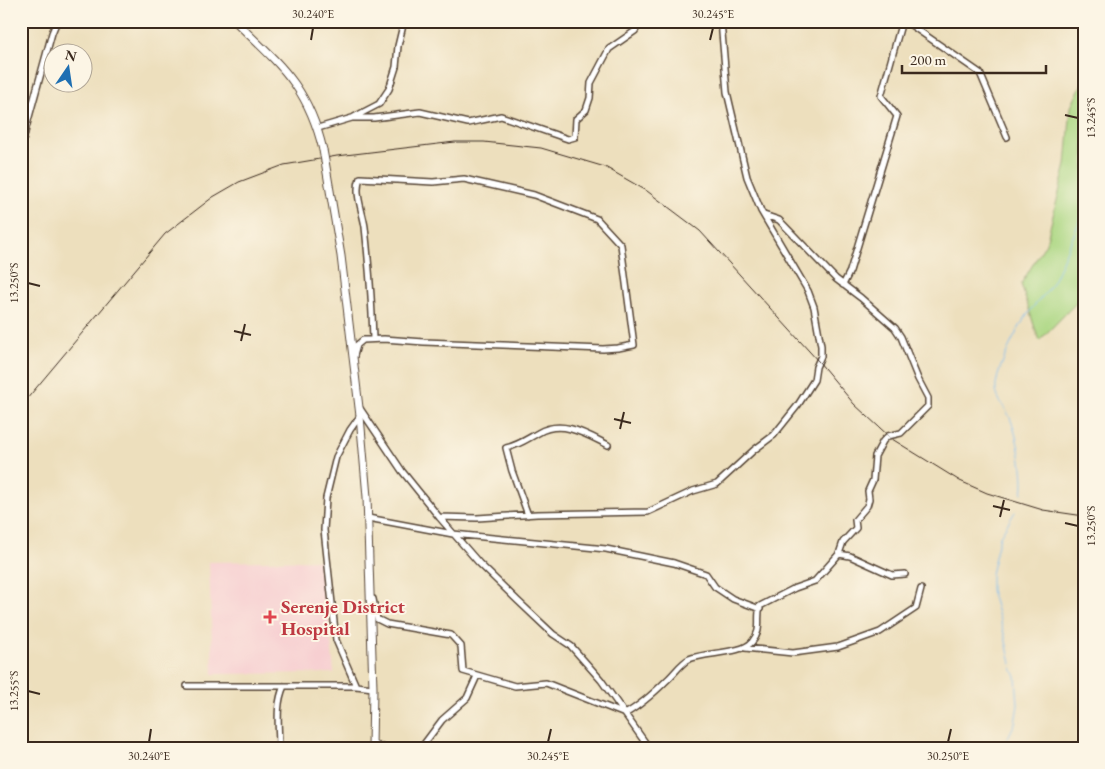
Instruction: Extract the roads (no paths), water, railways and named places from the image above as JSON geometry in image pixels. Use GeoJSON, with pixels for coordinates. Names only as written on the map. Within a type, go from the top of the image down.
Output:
{"type":"FeatureCollection","features":[{"type":"Feature","properties":{"kind":"main road"},"geometry":{"type":"LineString","coordinates":[[235,21],[279,63],[296,84],[309,105],[318,128],[323,150],[341,256],[360,416],[368,518],[373,688],[372,746]]}},
{"type":"Feature","properties":{"kind":"street"},"geometry":{"type":"LineString","coordinates":[[21,150],[31,106],[57,21]]}},
{"type":"Feature","properties":{"kind":"street"},"geometry":{"type":"LineString","coordinates":[[318,128],[352,118],[380,104],[390,89],[404,21]]}},
{"type":"Feature","properties":{"kind":"street"},"geometry":{"type":"LineString","coordinates":[[352,118],[374,118],[420,112],[468,123],[501,116],[568,139],[575,137],[576,119],[586,110],[590,98],[591,84],[609,49],[635,31],[641,21]]}},
{"type":"Feature","properties":{"kind":"street"},"geometry":{"type":"LineString","coordinates":[[439,517],[477,518],[528,514],[648,512],[693,491],[717,484],[754,450],[774,435],[798,405],[814,380],[820,356],[820,334],[808,291],[764,215],[747,177],[727,92],[721,21]]}},
{"type":"Feature","properties":{"kind":"street"},"geometry":{"type":"LineString","coordinates":[[843,285],[850,271],[897,116],[881,96],[904,21],[980,73],[1007,137]]}},
{"type":"Feature","properties":{"kind":"street"},"geometry":{"type":"LineString","coordinates":[[21,99],[31,106]]}},
{"type":"Feature","properties":{"kind":"street"},"geometry":{"type":"LineString","coordinates":[[352,361],[357,345],[363,340],[374,340],[404,339],[424,342],[603,348],[634,345],[621,245],[597,219],[534,195],[464,179],[433,182],[360,178],[357,185],[364,225],[374,340]]}},
{"type":"Feature","properties":{"kind":"street"},"geometry":{"type":"LineString","coordinates":[[745,648],[751,644],[758,633],[760,606],[795,588],[815,581],[839,554],[843,542],[856,528],[855,520],[867,506],[868,492],[873,480],[875,456],[883,441],[888,436],[901,433],[928,406],[928,398],[895,328],[843,285],[778,220],[764,215]]}},
{"type":"Feature","properties":{"kind":"street"},"geometry":{"type":"LineString","coordinates":[[359,406],[402,471],[453,534],[535,617],[553,634],[571,646],[601,680],[649,748]]}},
{"type":"Feature","properties":{"kind":"street"},"geometry":{"type":"LineString","coordinates":[[356,686],[336,640],[324,530],[326,498],[336,457],[350,430],[360,416]]}},
{"type":"Feature","properties":{"kind":"street"},"geometry":{"type":"LineString","coordinates":[[528,514],[512,472],[506,448],[523,442],[548,428],[557,426],[579,432],[608,445]]}},
{"type":"Feature","properties":{"kind":"street"},"geometry":{"type":"LineString","coordinates":[[368,518],[453,534],[606,549],[674,563],[706,574],[715,587],[727,595],[760,609]]}},
{"type":"Feature","properties":{"kind":"street"},"geometry":{"type":"LineString","coordinates":[[839,554],[850,556],[892,575],[906,574]]}},
{"type":"Feature","properties":{"kind":"street"},"geometry":{"type":"LineString","coordinates":[[370,583],[377,619],[387,624],[451,635],[461,646],[463,671],[514,686],[546,683],[625,714]]}},
{"type":"Feature","properties":{"kind":"street"},"geometry":{"type":"LineString","coordinates":[[625,714],[646,700],[686,660],[745,648],[793,653],[838,647],[880,632],[916,608],[921,590]]}},
{"type":"Feature","properties":{"kind":"street"},"geometry":{"type":"LineString","coordinates":[[421,748],[442,720],[467,698],[477,676]]}},
{"type":"Feature","properties":{"kind":"street"},"geometry":{"type":"LineString","coordinates":[[187,686],[356,686],[373,688]]}},
{"type":"Feature","properties":{"kind":"street"},"geometry":{"type":"LineString","coordinates":[[279,748],[278,711],[280,694],[284,686]]}},
{"type":"Feature","properties":{"kind":"street"},"geometry":{"type":"LineString","coordinates":[[372,746],[388,748]]}},
{"type":"Feature","properties":{"kind":"waterway"},"geometry":{"type":"LineString","coordinates":[[1022,493],[1023,477],[1018,445],[1013,425],[997,394],[996,384],[1004,358],[1018,330],[1055,278],[1084,208]]}},
{"type":"Feature","properties":{"kind":"waterway"},"geometry":{"type":"LineString","coordinates":[[1003,748],[1015,723],[1018,705],[1016,677],[991,590],[991,574],[1000,536],[1015,512]]}},
{"type":"Feature","properties":{"kind":"railway"},"geometry":{"type":"LineString","coordinates":[[21,406],[165,234],[213,197],[239,182],[284,165],[337,156],[455,142],[484,142],[541,148],[605,167],[647,191],[700,231],[819,362],[854,404],[892,439],[960,481],[987,493],[1043,510],[1084,516]]}},
{"type":"Feature","properties":{"kind":"place","name":"Serenje District Hospital"},"geometry":{"type":"Point","coordinates":[270,617]}}]}
